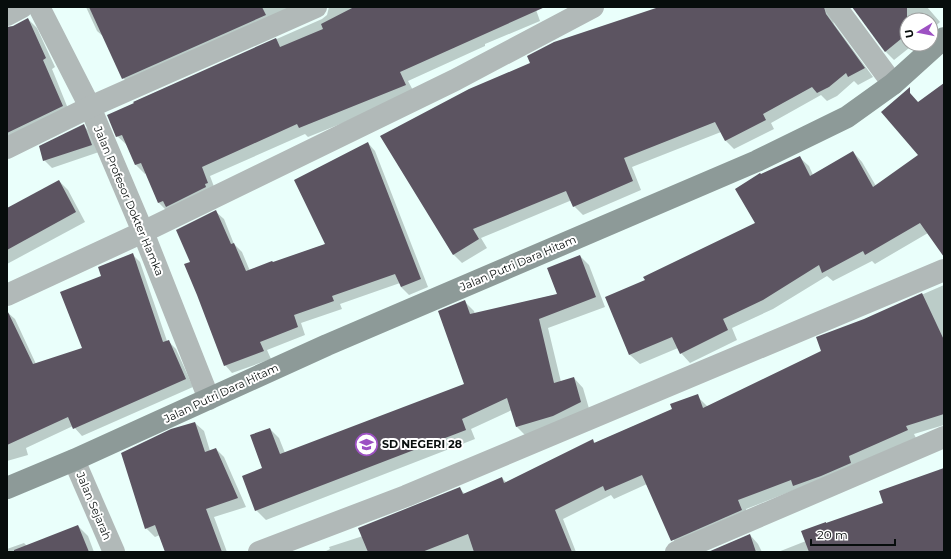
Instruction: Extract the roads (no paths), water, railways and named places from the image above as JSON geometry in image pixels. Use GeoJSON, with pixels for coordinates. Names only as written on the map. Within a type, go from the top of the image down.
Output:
{"type":"FeatureCollection","features":[{"type":"Feature","properties":{"kind":"street"},"geometry":{"type":"LineString","coordinates":[[7,15],[22,7]]}},
{"type":"Feature","properties":{"kind":"street","name":"Jalan Profesor Dokter Hamka"},"geometry":{"type":"LineString","coordinates":[[39,7],[90,107],[143,232],[209,399]]}},
{"type":"Feature","properties":{"kind":"street"},"geometry":{"type":"LineString","coordinates":[[7,148],[90,107],[316,7]]}},
{"type":"Feature","properties":{"kind":"street"},"geometry":{"type":"LineString","coordinates":[[7,295],[143,232],[455,80],[593,7]]}},
{"type":"Feature","properties":{"kind":"street"},"geometry":{"type":"LineString","coordinates":[[836,7],[893,84]]}},
{"type":"Feature","properties":{"kind":"street","name":"Jalan Putri Dara Hitam"},"geometry":{"type":"LineString","coordinates":[[7,488],[74,460],[327,345],[757,161],[847,117],[893,84],[942,43]]}},
{"type":"Feature","properties":{"kind":"street"},"geometry":{"type":"LineString","coordinates":[[259,552],[406,496],[944,270]]}},
{"type":"Feature","properties":{"kind":"street"},"geometry":{"type":"LineString","coordinates":[[676,552],[944,437]]}},
{"type":"Feature","properties":{"kind":"street","name":"Jalan Sejarah"},"geometry":{"type":"LineString","coordinates":[[74,460],[114,552]]}},
{"type":"Feature","properties":{"kind":"place","name":"SD NEGERI 28"},"geometry":{"type":"Point","coordinates":[367,444]}}]}
